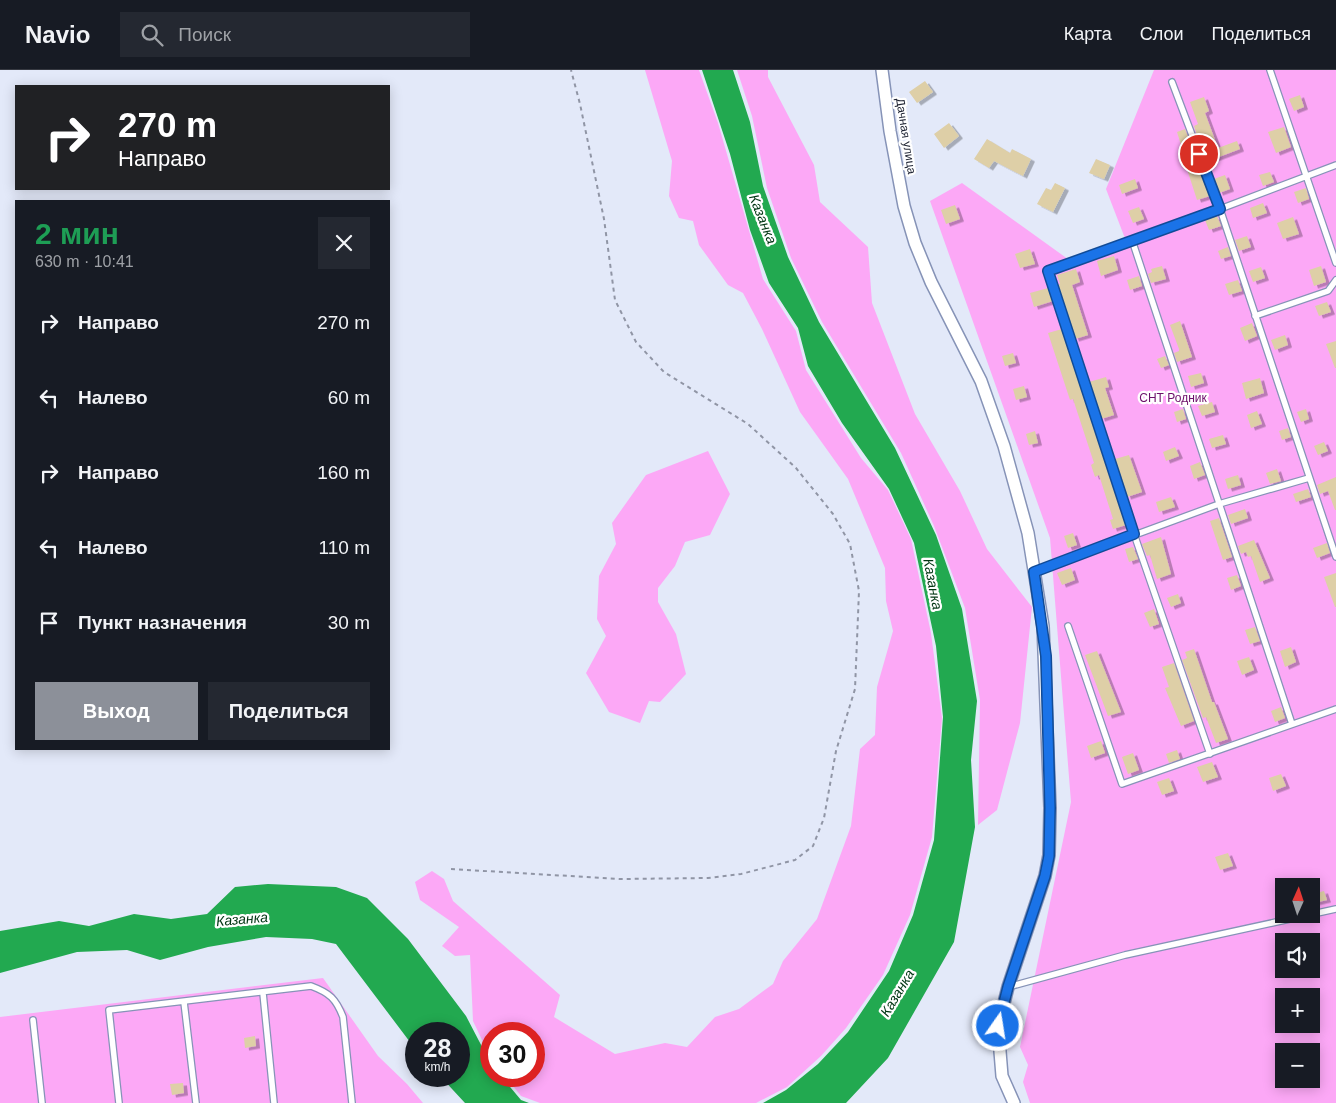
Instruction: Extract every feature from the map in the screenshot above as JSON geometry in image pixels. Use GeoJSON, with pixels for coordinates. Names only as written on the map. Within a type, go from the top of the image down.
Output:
{"type":"FeatureCollection","features":[{"type":"Feature","properties":{"kind":"street","name":"Дачная улица"},"geometry":{"type":"LineString","coordinates":[[882,70],[890,132],[904,206],[930,282],[981,381],[1004,446],[1028,533],[1046,656],[1050,808],[1049,856],[1045,876],[1008,987],[998,1026],[1002,1076],[1014,1103]]}},
{"type":"Feature","properties":{"kind":"lane"},"geometry":{"type":"LineString","coordinates":[[1270,70],[1336,263]]}},
{"type":"Feature","properties":{"kind":"lane"},"geometry":{"type":"LineString","coordinates":[[1172,82],[1220,209],[1308,478],[1336,557]]}},
{"type":"Feature","properties":{"kind":"lane"},"geometry":{"type":"LineString","coordinates":[[1210,754],[1134,534],[1048,271],[1336,165]]}},
{"type":"Feature","properties":{"kind":"lane"},"geometry":{"type":"LineString","coordinates":[[1132,240],[1292,724]]}},
{"type":"Feature","properties":{"kind":"lane"},"geometry":{"type":"LineString","coordinates":[[1255,316],[1328,291],[1336,280]]}},
{"type":"Feature","properties":{"kind":"lane"},"geometry":{"type":"LineString","coordinates":[[1034,572],[1219,504],[1308,478]]}},
{"type":"Feature","properties":{"kind":"lane"},"geometry":{"type":"LineString","coordinates":[[1068,626],[1122,784],[1336,709]]}},
{"type":"Feature","properties":{"kind":"lane"},"geometry":{"type":"LineString","coordinates":[[1008,987],[1124,954],[1336,909]]}},
{"type":"Feature","properties":{"kind":"lane"},"geometry":{"type":"LineString","coordinates":[[119,1103],[109,1010],[311,986],[327,992],[339,1006],[343,1017],[352,1103]]}},
{"type":"Feature","properties":{"kind":"lane"},"geometry":{"type":"LineString","coordinates":[[263,993],[274,1103]]}},
{"type":"Feature","properties":{"kind":"lane"},"geometry":{"type":"LineString","coordinates":[[184,1002],[196,1103]]}},
{"type":"Feature","properties":{"kind":"lane"},"geometry":{"type":"LineString","coordinates":[[33,1020],[42,1103]]}},
{"type":"Feature","properties":{"kind":"path"},"geometry":{"type":"LineString","coordinates":[[451,870],[620,879],[708,878],[741,874],[795,860],[813,846],[824,818],[836,750],[855,689],[859,591],[850,544],[832,514],[796,468],[748,424],[664,372],[636,342],[615,300],[604,220],[571,70]]}},
{"type":"Feature","properties":{"kind":"green space"},"geometry":{"type":"Polygon","coordinates":[[[645,70],[699,70],[718,123],[763,279],[796,331],[806,370],[861,458],[888,490],[911,539],[931,633],[942,718],[932,837],[910,915],[883,975],[846,1028],[821,1056],[787,1087],[756,1103],[540,1103],[521,1096],[514,1087],[545,1087],[545,1022],[480,1022],[480,1036],[473,1021],[470,955],[455,956],[442,946],[459,927],[420,900],[415,882],[432,871],[444,879],[453,901],[560,995],[554,1017],[615,1054],[665,1043],[687,1047],[715,1017],[739,1009],[773,984],[783,961],[817,919],[851,826],[860,749],[875,735],[877,687],[893,631],[886,601],[885,568],[848,479],[800,412],[762,329],[743,293],[728,285],[699,245],[693,221],[679,218],[669,196],[672,161],[645,70]]]}},
{"type":"Feature","properties":{"kind":"green space"},"geometry":{"type":"Polygon","coordinates":[[[737,70],[768,70],[768,77],[814,165],[820,202],[868,247],[872,303],[915,414],[960,491],[987,549],[1032,607],[1020,723],[997,810],[978,825],[980,700],[965,608],[934,526],[901,453],[822,322],[791,258],[767,188],[752,116],[737,70]]]}},
{"type":"Feature","properties":{"kind":"green space","name":"СНТ Родник"},"geometry":{"type":"Polygon","coordinates":[[[1154,70],[1336,70],[1336,1103],[1030,1103],[1023,1082],[1028,1065],[1020,1047],[1071,802],[1050,538],[930,201],[962,183],[1072,262],[1126,241],[1106,189],[1154,70]]]}},
{"type":"Feature","properties":{"kind":"green space"},"geometry":{"type":"Polygon","coordinates":[[[708,451],[730,494],[710,535],[685,542],[675,566],[658,588],[658,602],[676,634],[686,674],[660,702],[649,701],[640,723],[609,712],[586,673],[606,636],[597,619],[599,576],[616,544],[612,523],[646,475],[708,451]]]}},
{"type":"Feature","properties":{"kind":"green space"},"geometry":{"type":"Polygon","coordinates":[[[323,978],[378,1056],[405,1082],[405,1087],[410,1087],[423,1103],[0,1103],[0,1017],[323,978]]]}},
{"type":"Feature","properties":{"kind":"water","name":"Казанка"},"geometry":{"type":"Polygon","coordinates":[[[702,70],[733,70],[750,122],[763,186],[788,257],[819,322],[895,448],[936,535],[962,609],[977,701],[971,760],[975,827],[954,942],[888,1058],[846,1103],[763,1103],[786,1090],[818,1064],[848,1032],[889,971],[913,915],[934,840],[943,717],[936,646],[914,543],[889,489],[842,423],[808,366],[798,328],[769,283],[750,230],[730,154],[702,70]]]}},
{"type":"Feature","properties":{"kind":"water","name":"Казанка"},"geometry":{"type":"Polygon","coordinates":[[[268,884],[336,887],[367,898],[408,939],[469,1022],[405,1022],[405,1035],[336,944],[312,939],[266,937],[208,947],[160,960],[127,950],[77,952],[0,973],[0,931],[59,921],[89,926],[134,914],[171,919],[207,914],[235,887],[268,884]]]}},
{"type":"Feature","properties":{"kind":"water"},"geometry":{"type":"Polygon","coordinates":[[[470,1024],[480,1043],[480,1087],[510,1087],[521,1100],[529,1103],[465,1103],[450,1087],[470,1087],[470,1024]]]}},
{"type":"Feature","properties":{"kind":"building"},"geometry":{"type":"Polygon","coordinates":[[[925,81],[933,92],[917,103],[909,92],[925,81]]]}},
{"type":"Feature","properties":{"kind":"building"},"geometry":{"type":"Polygon","coordinates":[[[1300,95],[1304,107],[1294,111],[1289,99],[1300,95]]]}},
{"type":"Feature","properties":{"kind":"building"},"geometry":{"type":"Polygon","coordinates":[[[1204,97],[1209,111],[1205,113],[1218,148],[1237,141],[1240,149],[1211,160],[1203,137],[1198,139],[1194,126],[1198,124],[1190,102],[1204,97]]]}},
{"type":"Feature","properties":{"kind":"building"},"geometry":{"type":"Polygon","coordinates":[[[949,123],[959,136],[944,148],[934,134],[949,123]]]}},
{"type":"Feature","properties":{"kind":"building"},"geometry":{"type":"Polygon","coordinates":[[[1284,127],[1291,147],[1276,153],[1268,132],[1284,127]]]}},
{"type":"Feature","properties":{"kind":"building"},"geometry":{"type":"Polygon","coordinates":[[[1185,129],[1190,142],[1181,145],[1177,132],[1185,129]]]}},
{"type":"Feature","properties":{"kind":"building"},"geometry":{"type":"Polygon","coordinates":[[[987,139],[1010,153],[1012,149],[1031,159],[1023,176],[994,161],[989,168],[974,159],[987,139]]]}},
{"type":"Feature","properties":{"kind":"building"},"geometry":{"type":"Polygon","coordinates":[[[1096,159],[1110,165],[1104,179],[1089,173],[1096,159]]]}},
{"type":"Feature","properties":{"kind":"building"},"geometry":{"type":"Polygon","coordinates":[[[1196,159],[1210,196],[1197,200],[1185,163],[1196,159]]]}},
{"type":"Feature","properties":{"kind":"building"},"geometry":{"type":"Polygon","coordinates":[[[1270,172],[1274,182],[1263,186],[1259,175],[1270,172]]]}},
{"type":"Feature","properties":{"kind":"building"},"geometry":{"type":"Polygon","coordinates":[[[1225,175],[1230,189],[1219,193],[1214,179],[1225,175]]]}},
{"type":"Feature","properties":{"kind":"building"},"geometry":{"type":"Polygon","coordinates":[[[1135,179],[1138,188],[1122,194],[1119,185],[1135,179]]]}},
{"type":"Feature","properties":{"kind":"building"},"geometry":{"type":"Polygon","coordinates":[[[1055,183],[1065,188],[1053,212],[1037,204],[1046,188],[1051,190],[1055,183]]]}},
{"type":"Feature","properties":{"kind":"building"},"geometry":{"type":"Polygon","coordinates":[[[1306,188],[1309,199],[1298,203],[1294,192],[1306,188]]]}},
{"type":"Feature","properties":{"kind":"building"},"geometry":{"type":"Polygon","coordinates":[[[1263,203],[1267,213],[1253,218],[1250,208],[1263,203]]]}},
{"type":"Feature","properties":{"kind":"building"},"geometry":{"type":"Polygon","coordinates":[[[955,205],[960,219],[946,224],[941,210],[955,205]]]}},
{"type":"Feature","properties":{"kind":"building"},"geometry":{"type":"Polygon","coordinates":[[[1139,207],[1144,219],[1133,223],[1128,211],[1139,207]]]}},
{"type":"Feature","properties":{"kind":"building"},"geometry":{"type":"Polygon","coordinates":[[[1217,216],[1221,226],[1209,230],[1205,220],[1217,216]]]}},
{"type":"Feature","properties":{"kind":"building"},"geometry":{"type":"Polygon","coordinates":[[[1293,217],[1299,234],[1283,239],[1277,223],[1293,217]]]}},
{"type":"Feature","properties":{"kind":"building"},"geometry":{"type":"Polygon","coordinates":[[[1247,236],[1251,247],[1239,251],[1235,240],[1247,236]]]}},
{"type":"Feature","properties":{"kind":"building"},"geometry":{"type":"Polygon","coordinates":[[[1228,247],[1231,256],[1221,259],[1218,251],[1228,247]]]}},
{"type":"Feature","properties":{"kind":"building"},"geometry":{"type":"Polygon","coordinates":[[[1030,249],[1035,264],[1020,268],[1015,254],[1030,249]]]}},
{"type":"Feature","properties":{"kind":"building"},"geometry":{"type":"Polygon","coordinates":[[[1114,256],[1118,270],[1101,276],[1097,261],[1114,256]]]}},
{"type":"Feature","properties":{"kind":"building"},"geometry":{"type":"Polygon","coordinates":[[[1162,266],[1166,279],[1151,283],[1148,274],[1152,272],[1151,269],[1162,266]]]}},
{"type":"Feature","properties":{"kind":"building"},"geometry":{"type":"Polygon","coordinates":[[[1321,266],[1326,282],[1314,286],[1309,270],[1321,266]]]}},
{"type":"Feature","properties":{"kind":"building"},"geometry":{"type":"Polygon","coordinates":[[[1261,267],[1265,278],[1253,282],[1249,271],[1261,267]]]}},
{"type":"Feature","properties":{"kind":"building"},"geometry":{"type":"Polygon","coordinates":[[[1076,269],[1080,282],[1072,285],[1088,335],[1075,339],[1057,285],[1060,284],[1057,275],[1076,269]]]}},
{"type":"Feature","properties":{"kind":"building"},"geometry":{"type":"Polygon","coordinates":[[[1139,276],[1142,286],[1130,290],[1127,280],[1139,276]]]}},
{"type":"Feature","properties":{"kind":"building"},"geometry":{"type":"Polygon","coordinates":[[[1238,280],[1242,291],[1229,295],[1225,284],[1238,280]]]}},
{"type":"Feature","properties":{"kind":"building"},"geometry":{"type":"Polygon","coordinates":[[[1048,288],[1053,301],[1034,307],[1030,293],[1048,288]]]}},
{"type":"Feature","properties":{"kind":"building"},"geometry":{"type":"Polygon","coordinates":[[[1327,302],[1331,312],[1319,316],[1315,306],[1327,302]]]}},
{"type":"Feature","properties":{"kind":"building"},"geometry":{"type":"Polygon","coordinates":[[[1180,321],[1192,357],[1177,362],[1174,353],[1179,351],[1179,349],[1170,325],[1180,321]]]}},
{"type":"Feature","properties":{"kind":"building"},"geometry":{"type":"Polygon","coordinates":[[[1252,323],[1257,336],[1245,341],[1240,328],[1252,323]]]}},
{"type":"Feature","properties":{"kind":"building"},"geometry":{"type":"Polygon","coordinates":[[[1062,329],[1126,525],[1113,529],[1110,520],[1113,519],[1099,475],[1095,477],[1091,465],[1094,463],[1073,399],[1070,400],[1048,333],[1062,329]]]}},
{"type":"Feature","properties":{"kind":"building"},"geometry":{"type":"Polygon","coordinates":[[[1285,335],[1288,345],[1275,350],[1271,340],[1285,335]]]}},
{"type":"Feature","properties":{"kind":"building"},"geometry":{"type":"Polygon","coordinates":[[[1336,341],[1336,368],[1335,368],[1326,344],[1336,341]]]}},
{"type":"Feature","properties":{"kind":"building"},"geometry":{"type":"Polygon","coordinates":[[[1013,353],[1016,363],[1005,366],[1002,356],[1013,353]]]}},
{"type":"Feature","properties":{"kind":"building"},"geometry":{"type":"Polygon","coordinates":[[[1165,356],[1169,365],[1161,368],[1157,359],[1165,356]]]}},
{"type":"Feature","properties":{"kind":"building"},"geometry":{"type":"Polygon","coordinates":[[[1201,373],[1204,383],[1191,387],[1188,376],[1201,373]]]}},
{"type":"Feature","properties":{"kind":"building"},"geometry":{"type":"Polygon","coordinates":[[[1106,377],[1109,387],[1105,388],[1114,415],[1101,419],[1089,382],[1106,377]]]}},
{"type":"Feature","properties":{"kind":"building"},"geometry":{"type":"Polygon","coordinates":[[[1260,378],[1264,393],[1246,399],[1242,383],[1260,378]]]}},
{"type":"Feature","properties":{"kind":"building"},"geometry":{"type":"Polygon","coordinates":[[[1024,386],[1027,397],[1016,400],[1013,389],[1024,386]]]}},
{"type":"Feature","properties":{"kind":"building"},"geometry":{"type":"Polygon","coordinates":[[[1212,402],[1215,412],[1202,416],[1198,406],[1212,402]]]}},
{"type":"Feature","properties":{"kind":"building"},"geometry":{"type":"Polygon","coordinates":[[[1183,409],[1186,419],[1177,422],[1174,412],[1183,409]]]}},
{"type":"Feature","properties":{"kind":"building"},"geometry":{"type":"Polygon","coordinates":[[[1306,409],[1309,419],[1301,422],[1297,412],[1306,409]]]}},
{"type":"Feature","properties":{"kind":"building"},"geometry":{"type":"Polygon","coordinates":[[[1257,411],[1262,424],[1251,428],[1247,415],[1257,411]]]}},
{"type":"Feature","properties":{"kind":"building"},"geometry":{"type":"Polygon","coordinates":[[[1288,428],[1291,437],[1282,440],[1279,431],[1288,428]]]}},
{"type":"Feature","properties":{"kind":"building"},"geometry":{"type":"Polygon","coordinates":[[[1035,431],[1038,443],[1029,445],[1026,434],[1035,431]]]}},
{"type":"Feature","properties":{"kind":"building"},"geometry":{"type":"Polygon","coordinates":[[[1223,435],[1226,444],[1212,448],[1209,439],[1223,435]]]}},
{"type":"Feature","properties":{"kind":"building"},"geometry":{"type":"Polygon","coordinates":[[[1324,442],[1328,451],[1318,455],[1314,446],[1324,442]]]}},
{"type":"Feature","properties":{"kind":"building"},"geometry":{"type":"Polygon","coordinates":[[[1175,447],[1179,456],[1166,461],[1163,452],[1175,447]]]}},
{"type":"Feature","properties":{"kind":"building"},"geometry":{"type":"Polygon","coordinates":[[[1129,455],[1142,492],[1127,497],[1115,459],[1129,455]]]}},
{"type":"Feature","properties":{"kind":"building"},"geometry":{"type":"Polygon","coordinates":[[[1200,462],[1205,475],[1194,479],[1190,466],[1200,462]]]}},
{"type":"Feature","properties":{"kind":"building"},"geometry":{"type":"Polygon","coordinates":[[[1277,469],[1281,481],[1270,484],[1266,473],[1277,469]]]}},
{"type":"Feature","properties":{"kind":"building"},"geometry":{"type":"Polygon","coordinates":[[[1238,475],[1241,485],[1228,489],[1225,479],[1238,475]]]}},
{"type":"Feature","properties":{"kind":"building"},"geometry":{"type":"Polygon","coordinates":[[[1336,477],[1335,510],[1328,491],[1320,494],[1317,485],[1336,477]]]}},
{"type":"Feature","properties":{"kind":"building"},"geometry":{"type":"Polygon","coordinates":[[[1308,489],[1311,497],[1296,502],[1293,494],[1308,489]]]}},
{"type":"Feature","properties":{"kind":"building"},"geometry":{"type":"Polygon","coordinates":[[[1171,497],[1175,507],[1159,512],[1156,502],[1171,497]]]}},
{"type":"Feature","properties":{"kind":"building"},"geometry":{"type":"Polygon","coordinates":[[[1245,509],[1248,518],[1231,524],[1228,515],[1245,509]]]}},
{"type":"Feature","properties":{"kind":"building"},"geometry":{"type":"Polygon","coordinates":[[[1219,518],[1232,557],[1223,560],[1210,521],[1219,518]]]}},
{"type":"Feature","properties":{"kind":"building"},"geometry":{"type":"Polygon","coordinates":[[[1073,533],[1077,545],[1068,548],[1064,536],[1073,533]]]}},
{"type":"Feature","properties":{"kind":"building"},"geometry":{"type":"Polygon","coordinates":[[[1161,537],[1171,574],[1157,579],[1150,555],[1147,556],[1142,544],[1161,537]]]}},
{"type":"Feature","properties":{"kind":"building"},"geometry":{"type":"Polygon","coordinates":[[[1254,540],[1270,578],[1260,582],[1251,556],[1248,557],[1246,552],[1241,554],[1238,546],[1254,540]]]}},
{"type":"Feature","properties":{"kind":"building"},"geometry":{"type":"Polygon","coordinates":[[[1327,543],[1330,553],[1317,558],[1313,548],[1327,543]]]}},
{"type":"Feature","properties":{"kind":"building"},"geometry":{"type":"Polygon","coordinates":[[[1133,547],[1138,559],[1129,562],[1125,549],[1133,547]]]}},
{"type":"Feature","properties":{"kind":"building"},"geometry":{"type":"Polygon","coordinates":[[[1071,568],[1075,580],[1062,585],[1057,573],[1071,568]]]}},
{"type":"Feature","properties":{"kind":"building"},"geometry":{"type":"Polygon","coordinates":[[[1336,573],[1336,607],[1335,607],[1324,577],[1336,573]]]}},
{"type":"Feature","properties":{"kind":"building"},"geometry":{"type":"Polygon","coordinates":[[[1237,575],[1241,586],[1231,590],[1227,578],[1237,575]]]}},
{"type":"Feature","properties":{"kind":"building"},"geometry":{"type":"Polygon","coordinates":[[[1178,594],[1181,603],[1171,607],[1167,598],[1178,594]]]}},
{"type":"Feature","properties":{"kind":"building"},"geometry":{"type":"Polygon","coordinates":[[[1154,609],[1159,624],[1150,627],[1144,613],[1154,609]]]}},
{"type":"Feature","properties":{"kind":"building"},"geometry":{"type":"Polygon","coordinates":[[[1255,627],[1260,641],[1250,644],[1245,630],[1255,627]]]}},
{"type":"Feature","properties":{"kind":"building"},"geometry":{"type":"Polygon","coordinates":[[[1291,647],[1296,662],[1285,667],[1280,651],[1291,647]]]}},
{"type":"Feature","properties":{"kind":"building"},"geometry":{"type":"Polygon","coordinates":[[[1194,649],[1212,702],[1214,702],[1228,739],[1216,743],[1206,717],[1203,718],[1182,660],[1187,658],[1185,652],[1194,649]]]}},
{"type":"Feature","properties":{"kind":"building"},"geometry":{"type":"Polygon","coordinates":[[[1097,651],[1121,712],[1108,716],[1085,655],[1097,651]]]}},
{"type":"Feature","properties":{"kind":"building"},"geometry":{"type":"Polygon","coordinates":[[[1249,657],[1254,670],[1242,675],[1237,661],[1249,657]]]}},
{"type":"Feature","properties":{"kind":"building"},"geometry":{"type":"Polygon","coordinates":[[[1174,663],[1194,721],[1181,726],[1165,688],[1169,687],[1162,667],[1174,663]]]}},
{"type":"Feature","properties":{"kind":"building"},"geometry":{"type":"Polygon","coordinates":[[[1281,707],[1285,718],[1275,722],[1271,711],[1281,707]]]}},
{"type":"Feature","properties":{"kind":"building"},"geometry":{"type":"Polygon","coordinates":[[[1101,741],[1105,753],[1091,758],[1087,746],[1101,741]]]}},
{"type":"Feature","properties":{"kind":"building"},"geometry":{"type":"Polygon","coordinates":[[[1177,750],[1180,759],[1169,763],[1166,754],[1177,750]]]}},
{"type":"Feature","properties":{"kind":"building"},"geometry":{"type":"Polygon","coordinates":[[[1133,753],[1139,770],[1128,774],[1122,757],[1133,753]]]}},
{"type":"Feature","properties":{"kind":"building"},"geometry":{"type":"Polygon","coordinates":[[[1212,762],[1218,777],[1203,782],[1197,767],[1212,762]]]}},
{"type":"Feature","properties":{"kind":"building"},"geometry":{"type":"Polygon","coordinates":[[[1281,774],[1286,786],[1273,791],[1269,778],[1281,774]]]}},
{"type":"Feature","properties":{"kind":"building"},"geometry":{"type":"Polygon","coordinates":[[[1169,778],[1174,791],[1162,795],[1157,782],[1169,778]]]}},
{"type":"Feature","properties":{"kind":"building"},"geometry":{"type":"Polygon","coordinates":[[[1228,853],[1233,866],[1220,870],[1215,857],[1228,853]]]}},
{"type":"Feature","properties":{"kind":"building"},"geometry":{"type":"Polygon","coordinates":[[[1324,891],[1327,900],[1320,902],[1320,892],[1324,891]]]}},
{"type":"Feature","properties":{"kind":"building"},"geometry":{"type":"Polygon","coordinates":[[[255,1036],[256,1046],[245,1048],[244,1038],[255,1036]]]}},
{"type":"Feature","properties":{"kind":"building"},"geometry":{"type":"Polygon","coordinates":[[[183,1083],[184,1093],[172,1095],[170,1084],[183,1083]]]}},
{"type":"Feature","properties":{"kind":"route"},"geometry":{"type":"LineString","coordinates":[[998,1026],[1008,987],[1045,876],[1049,856],[1050,808],[1046,656],[1034,572],[1134,534],[1048,271],[1220,209],[1199,154]]}}]}
